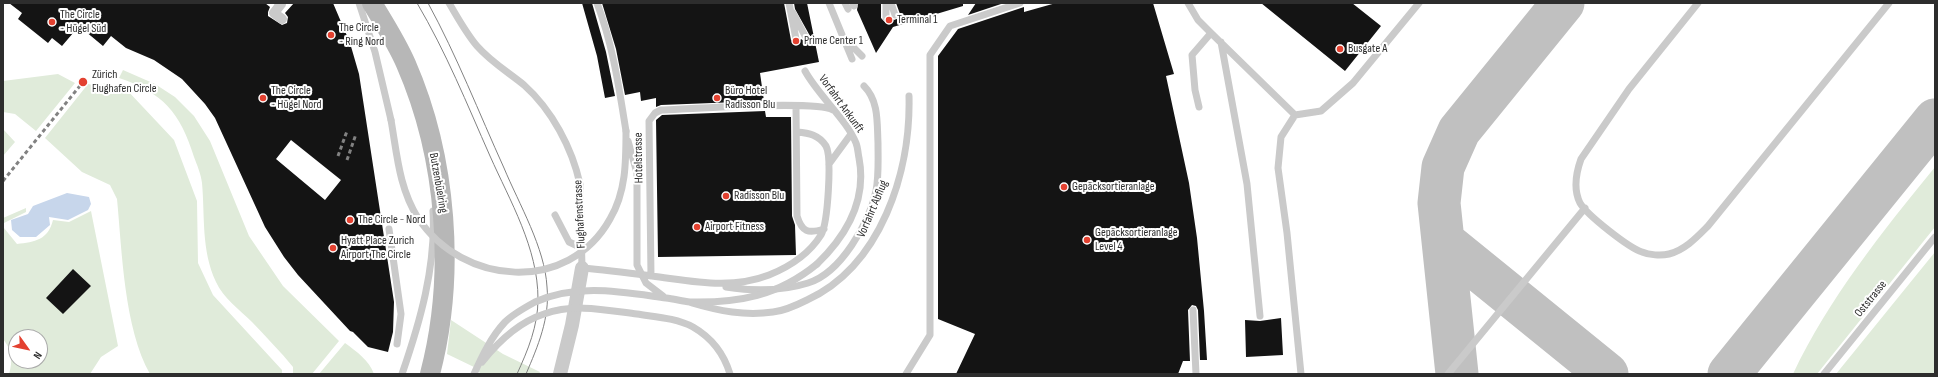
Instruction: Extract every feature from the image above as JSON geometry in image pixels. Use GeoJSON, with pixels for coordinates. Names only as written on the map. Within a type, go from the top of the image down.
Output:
{"type":"FeatureCollection","features":[{"type":"Feature","properties":{"kind":"main road","name":"Butzenbüelring"},"geometry":{"type":"LineString","coordinates":[[372,3],[406,64],[427,127],[440,184],[443,213],[433,364]]}},
{"type":"Feature","properties":{"kind":"street"},"geometry":{"type":"LineString","coordinates":[[279,3],[281,4],[274,13],[282,19]]}},
{"type":"Feature","properties":{"kind":"street","name":"Flughafenstrasse"},"geometry":{"type":"LineString","coordinates":[[560,374],[572,325],[582,268]]}},
{"type":"Feature","properties":{"kind":"lane"},"geometry":{"type":"LineString","coordinates":[[359,3],[378,66],[391,120],[402,186],[419,219],[440,243],[459,256],[485,268],[508,272],[529,272],[559,265],[577,255],[596,239],[610,220],[620,198],[625,172],[626,131]]}},
{"type":"Feature","properties":{"kind":"lane","name":"Flughafenstrasse"},"geometry":{"type":"LineString","coordinates":[[449,3],[477,46],[490,59],[525,86],[543,106],[557,128],[577,171],[580,184],[582,268]]}},
{"type":"Feature","properties":{"kind":"lane"},"geometry":{"type":"LineString","coordinates":[[598,3],[606,28],[621,95],[626,131],[637,173],[637,265],[646,283],[657,292],[671,299]]}},
{"type":"Feature","properties":{"kind":"lane"},"geometry":{"type":"LineString","coordinates":[[829,3],[852,59]]}},
{"type":"Feature","properties":{"kind":"lane"},"geometry":{"type":"LineString","coordinates":[[886,3],[886,18]]}},
{"type":"Feature","properties":{"kind":"lane"},"geometry":{"type":"LineString","coordinates":[[891,3],[895,15]]}},
{"type":"Feature","properties":{"kind":"lane"},"geometry":{"type":"LineString","coordinates":[[906,374],[930,335],[930,55],[950,26],[1020,3]]}},
{"type":"Feature","properties":{"kind":"lane"},"geometry":{"type":"LineString","coordinates":[[1188,3],[1198,20],[1295,115]]}},
{"type":"Feature","properties":{"kind":"lane"},"geometry":{"type":"LineString","coordinates":[[1301,374],[1287,233],[1278,168],[1281,137],[1295,115],[1321,111],[1353,83],[1419,3]]}},
{"type":"Feature","properties":{"kind":"lane"},"geometry":{"type":"LineString","coordinates":[[1698,3],[1629,89],[1582,159],[1575,181],[1577,193],[1584,208],[1630,247],[1642,252],[1668,254],[1683,248],[1708,226],[1889,3]]}},
{"type":"Feature","properties":{"kind":"lane"},"geometry":{"type":"LineString","coordinates":[[789,4],[805,36]]}},
{"type":"Feature","properties":{"kind":"lane"},"geometry":{"type":"LineString","coordinates":[[789,4],[796,39]]}},
{"type":"Feature","properties":{"kind":"lane"},"geometry":{"type":"LineString","coordinates":[[1199,107],[1195,90],[1192,55],[1211,33]]}},
{"type":"Feature","properties":{"kind":"lane"},"geometry":{"type":"LineString","coordinates":[[845,39],[862,56]]}},
{"type":"Feature","properties":{"kind":"lane"},"geometry":{"type":"LineString","coordinates":[[1221,42],[1247,184],[1260,316]]}},
{"type":"Feature","properties":{"kind":"lane","name":"Vorfahrt Ankunft"},"geometry":{"type":"LineString","coordinates":[[688,302],[736,301],[760,296],[792,282],[817,264],[842,235],[858,200],[862,175],[856,144],[851,134],[805,71]]}},
{"type":"Feature","properties":{"kind":"lane"},"geometry":{"type":"LineString","coordinates":[[582,268],[752,290],[808,283],[828,272],[847,252],[868,216],[876,192],[878,177],[876,110],[873,98],[864,86]]}},
{"type":"Feature","properties":{"kind":"lane","name":"Vorfahrt Abflug"},"geometry":{"type":"LineString","coordinates":[[688,302],[728,312],[753,314],[774,312],[813,298],[826,290],[850,271],[860,259],[878,231],[896,186],[906,139],[909,96]]}},
{"type":"Feature","properties":{"kind":"lane"},"geometry":{"type":"LineString","coordinates":[[796,106],[798,221],[800,226],[806,231],[814,232],[824,229]]}},
{"type":"Feature","properties":{"kind":"lane","name":"Hotelstrasse"},"geometry":{"type":"LineString","coordinates":[[651,276],[649,121],[651,117],[661,110],[824,106],[833,110]]}},
{"type":"Feature","properties":{"kind":"lane"},"geometry":{"type":"LineString","coordinates":[[427,127],[432,189]]}},
{"type":"Feature","properties":{"kind":"lane"},"geometry":{"type":"LineString","coordinates":[[708,284],[744,282],[768,275],[781,269],[802,256],[814,244],[824,229],[828,211],[829,153],[823,142],[815,136],[797,132]]}},
{"type":"Feature","properties":{"kind":"lane"},"geometry":{"type":"LineString","coordinates":[[829,164],[851,134]]}},
{"type":"Feature","properties":{"kind":"lane"},"geometry":{"type":"LineString","coordinates":[[402,374],[412,342],[436,304],[428,281],[432,251],[433,202]]}},
{"type":"Feature","properties":{"kind":"lane"},"geometry":{"type":"LineString","coordinates":[[1448,374],[1584,208]]}},
{"type":"Feature","properties":{"kind":"lane"},"geometry":{"type":"LineString","coordinates":[[555,215],[569,242],[582,248]]}},
{"type":"Feature","properties":{"kind":"lane"},"geometry":{"type":"LineString","coordinates":[[389,229],[401,314],[397,344]]}},
{"type":"Feature","properties":{"kind":"lane","name":"Oststrasse"},"geometry":{"type":"LineString","coordinates":[[1824,374],[1935,237]]}},
{"type":"Feature","properties":{"kind":"lane"},"geometry":{"type":"LineString","coordinates":[[473,374],[488,344],[504,322],[519,311],[542,299],[563,293],[593,290],[688,302]]}},
{"type":"Feature","properties":{"kind":"lane"},"geometry":{"type":"LineString","coordinates":[[473,374],[496,347],[527,321],[554,310],[579,308],[666,318],[683,323],[701,332],[712,342],[722,355],[730,374]]}},
{"type":"Feature","properties":{"kind":"lane"},"geometry":{"type":"LineString","coordinates":[[1193,310],[1196,374]]}},
{"type":"Feature","properties":{"kind":"green space"},"geometry":{"type":"Polygon","coordinates":[[[123,70],[155,84],[175,97],[194,116],[210,141],[249,236],[283,286],[339,341],[312,374],[293,374],[293,367],[288,361],[252,322],[227,299],[219,288],[211,270],[208,258],[204,233],[201,180],[189,141],[176,116],[168,106],[147,90],[119,78],[123,70]]]}},
{"type":"Feature","properties":{"kind":"green space"},"geometry":{"type":"Polygon","coordinates":[[[58,74],[75,83],[36,131],[15,114],[3,112],[3,81],[58,74]]]}},
{"type":"Feature","properties":{"kind":"green space"},"geometry":{"type":"Polygon","coordinates":[[[111,83],[111,88],[118,89],[121,86],[126,89],[174,140],[197,201],[198,263],[213,295],[282,370],[282,374],[150,374],[141,355],[129,312],[117,199],[110,185],[82,172],[45,138],[88,84],[93,85],[111,83]]]}},
{"type":"Feature","properties":{"kind":"green space"},"geometry":{"type":"Polygon","coordinates":[[[3,129],[15,142],[3,156],[3,129]]]}},
{"type":"Feature","properties":{"kind":"green space"},"geometry":{"type":"Polygon","coordinates":[[[1935,167],[1935,227],[1817,374],[1793,374],[1807,346],[1840,292],[1876,241],[1935,167]]]}},
{"type":"Feature","properties":{"kind":"green space"},"geometry":{"type":"Polygon","coordinates":[[[26,208],[26,212],[4,223],[4,228],[17,244],[40,239],[48,232],[53,220],[69,222],[91,211],[118,346],[101,357],[90,374],[9,374],[10,369],[48,369],[48,329],[8,329],[8,347],[3,339],[3,218],[26,208]]]}},
{"type":"Feature","properties":{"kind":"green space"},"geometry":{"type":"Polygon","coordinates":[[[1935,252],[1935,374],[1836,374],[1935,252]]]}},
{"type":"Feature","properties":{"kind":"green space"},"geometry":{"type":"Polygon","coordinates":[[[451,320],[503,354],[540,372],[539,374],[481,374],[474,367],[447,354],[451,320]]]}},
{"type":"Feature","properties":{"kind":"green space"},"geometry":{"type":"Polygon","coordinates":[[[345,343],[366,360],[374,374],[319,374],[345,343]]]}},
{"type":"Feature","properties":{"kind":"water"},"geometry":{"type":"Polygon","coordinates":[[[67,193],[89,197],[91,204],[88,210],[68,220],[49,217],[50,225],[36,237],[20,237],[12,230],[11,220],[28,214],[33,206],[67,193]]]}},
{"type":"Feature","properties":{"kind":"building"},"geometry":{"type":"Polygon","coordinates":[[[9,3],[265,3],[270,7],[268,16],[282,25],[287,23],[288,17],[285,13],[294,3],[333,3],[350,43],[359,74],[394,302],[393,332],[388,352],[368,347],[353,332],[350,331],[298,275],[284,257],[265,227],[215,118],[205,104],[182,79],[154,60],[126,48],[111,36],[103,46],[79,26],[62,46],[52,38],[48,43],[18,19],[22,13],[9,3]],[[291,140],[276,159],[325,200],[341,180],[291,140]]]}},
{"type":"Feature","properties":{"kind":"building"},"geometry":{"type":"Polygon","coordinates":[[[582,3],[592,3],[606,52],[615,96],[605,98],[597,56],[582,3]]]}},
{"type":"Feature","properties":{"kind":"building"},"geometry":{"type":"Polygon","coordinates":[[[602,3],[784,3],[791,40],[797,44],[801,39],[804,41],[808,40],[810,36],[795,9],[794,3],[807,3],[819,62],[760,73],[764,101],[661,105],[656,107],[656,98],[641,101],[640,92],[625,95],[616,49],[602,3]]]}},
{"type":"Feature","properties":{"kind":"building","name":"Terminal 1"},"geometry":{"type":"Polygon","coordinates":[[[858,3],[881,3],[881,18],[886,23],[889,22],[891,18],[894,20],[899,18],[900,14],[896,3],[963,3],[963,6],[893,27],[876,53],[857,10],[858,3]]]}},
{"type":"Feature","properties":{"kind":"building"},"geometry":{"type":"Polygon","coordinates":[[[976,3],[1004,3],[968,15],[976,3]]]}},
{"type":"Feature","properties":{"kind":"building","name":"Gepäcksortieranlage"},"geometry":{"type":"Polygon","coordinates":[[[1056,3],[1153,3],[1174,74],[1166,76],[1189,183],[1197,238],[1204,311],[1207,360],[1200,360],[1198,310],[1196,306],[1192,305],[1188,310],[1190,361],[1183,361],[1178,374],[956,374],[975,334],[938,319],[938,56],[958,29],[1024,7],[1024,12],[1056,3]]]}},
{"type":"Feature","properties":{"kind":"building","name":"Busgate A"},"geometry":{"type":"Polygon","coordinates":[[[1261,3],[1352,3],[1381,26],[1345,71],[1261,3]]]}},
{"type":"Feature","properties":{"kind":"building","name":"Radisson Blu"},"geometry":{"type":"Polygon","coordinates":[[[765,111],[766,117],[791,117],[792,216],[795,225],[796,255],[658,257],[656,120],[662,115],[765,111]]]}},
{"type":"Feature","properties":{"kind":"building"},"geometry":{"type":"Polygon","coordinates":[[[73,269],[91,286],[63,314],[46,298],[73,269]]]}},
{"type":"Feature","properties":{"kind":"building"},"geometry":{"type":"Polygon","coordinates":[[[1281,318],[1283,355],[1246,357],[1245,320],[1260,321],[1281,318]]]}},
{"type":"Feature","properties":{"kind":"taxiway"},"geometry":{"type":"LineString","coordinates":[[1457,374],[1439,203],[1443,167],[1459,131],[1563,3]]}},
{"type":"Feature","properties":{"kind":"taxiway"},"geometry":{"type":"LineString","coordinates":[[1729,374],[1935,120]]}},
{"type":"Feature","properties":{"kind":"taxiway"},"geometry":{"type":"LineString","coordinates":[[1443,241],[1607,374]]}},
{"type":"Feature","properties":{"kind":"tram line"},"geometry":{"type":"LineString","coordinates":[[417,3],[447,59],[522,225],[533,261],[537,280],[538,309],[528,347],[517,374]]}},
{"type":"Feature","properties":{"kind":"tram line"},"geometry":{"type":"LineString","coordinates":[[428,3],[449,43],[468,85],[530,226],[542,257],[547,287],[547,310],[539,342],[526,374]]}},
{"type":"Feature","properties":{"kind":"railway"},"geometry":{"type":"LineString","coordinates":[[3,181],[83,82]]}},
{"type":"Feature","properties":{"kind":"railway"},"geometry":{"type":"LineString","coordinates":[[338,156],[347,131]]}},
{"type":"Feature","properties":{"kind":"railway"},"geometry":{"type":"LineString","coordinates":[[347,160],[356,134]]}},
{"type":"Feature","properties":{"kind":"place","name":"Terminal 1"},"geometry":{"type":"Point","coordinates":[889,20]}},
{"type":"Feature","properties":{"kind":"place","name":"The Circle - Hügel Süd"},"geometry":{"type":"Point","coordinates":[52,22]}},
{"type":"Feature","properties":{"kind":"place","name":"The Circle - Ring Nord"},"geometry":{"type":"Point","coordinates":[331,35]}},
{"type":"Feature","properties":{"kind":"place","name":"Prime Center 1"},"geometry":{"type":"Point","coordinates":[796,41]}},
{"type":"Feature","properties":{"kind":"place","name":"Busgate A"},"geometry":{"type":"Point","coordinates":[1340,49]}},
{"type":"Feature","properties":{"kind":"place","name":"Zürich Flughafen Circle"},"geometry":{"type":"Point","coordinates":[83,82]}},
{"type":"Feature","properties":{"kind":"place","name":"The Circle - Hügel Nord"},"geometry":{"type":"Point","coordinates":[263,98]}},
{"type":"Feature","properties":{"kind":"place","name":"Büro Hotel Radisson Blu"},"geometry":{"type":"Point","coordinates":[717,98]}},
{"type":"Feature","properties":{"kind":"place","name":"Gepäcksortieranlage"},"geometry":{"type":"Point","coordinates":[1064,187]}},
{"type":"Feature","properties":{"kind":"place","name":"Radisson Blu"},"geometry":{"type":"Point","coordinates":[726,196]}},
{"type":"Feature","properties":{"kind":"place","name":"The Circle - Nord"},"geometry":{"type":"Point","coordinates":[350,220]}},
{"type":"Feature","properties":{"kind":"place","name":"Airport Fitness"},"geometry":{"type":"Point","coordinates":[697,227]}},
{"type":"Feature","properties":{"kind":"place","name":"Gepäcksortieranlage Level 4"},"geometry":{"type":"Point","coordinates":[1087,240]}},
{"type":"Feature","properties":{"kind":"place","name":"Hyatt Place Zurich Airport The Circle"},"geometry":{"type":"Point","coordinates":[333,248]}}]}
